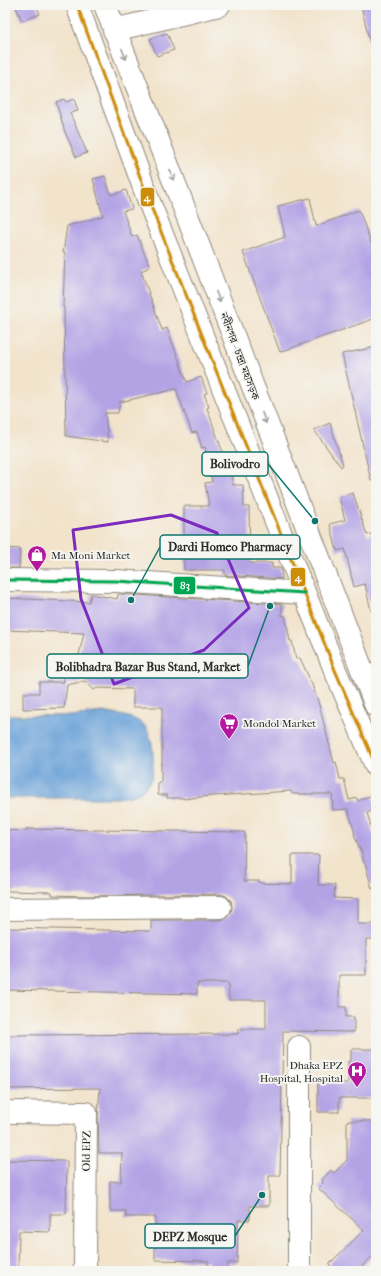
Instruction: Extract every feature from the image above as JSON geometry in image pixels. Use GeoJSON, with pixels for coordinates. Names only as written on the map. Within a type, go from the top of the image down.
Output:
{"type":"FeatureCollection","features":[{"type":"Feature","properties":{"kind":"main road"},"geometry":{"type":"LineString","coordinates":[[77,5],[150,204],[304,593],[376,766]]}},
{"type":"Feature","properties":{"kind":"main road","name":"নবীনগর - চন্দ্রা মহাসড়ক"},"geometry":{"type":"LineString","coordinates":[[105,5],[374,694]]}},
{"type":"Feature","properties":{"kind":"main road"},"geometry":{"type":"LineString","coordinates":[[114,30],[218,5]]}},
{"type":"Feature","properties":{"kind":"main road"},"geometry":{"type":"LineString","coordinates":[[5,580],[116,581],[304,593]]}},
{"type":"Feature","properties":{"kind":"main road"},"geometry":{"type":"LineString","coordinates":[[5,909],[220,907]]}},
{"type":"Feature","properties":{"kind":"main road"},"geometry":{"type":"LineString","coordinates":[[299,1047],[299,1271]]}},
{"type":"Feature","properties":{"kind":"main road","name":"Old EPZ"},"geometry":{"type":"LineString","coordinates":[[5,1112],[86,1113],[85,1271]]}},
{"type":"Feature","properties":{"kind":"highlighted area"},"geometry":{"type":"Polygon","coordinates":[[[171,515],[217,533],[249,608],[204,650],[114,684],[81,599],[73,530],[171,515]]]}},
{"type":"Feature","properties":{"kind":"water"},"geometry":{"type":"Polygon","coordinates":[[[103,712],[135,719],[144,725],[150,736],[153,751],[152,773],[151,779],[142,791],[133,795],[118,798],[5,798],[5,715],[70,716],[103,712]]]}},
{"type":"Feature","properties":{"kind":"building"},"geometry":{"type":"Polygon","coordinates":[[[15,5],[36,5],[40,14],[22,21],[15,5]]]}},
{"type":"Feature","properties":{"kind":"building"},"geometry":{"type":"Polygon","coordinates":[[[361,5],[376,5],[376,47],[371,48],[361,5]]]}},
{"type":"Feature","properties":{"kind":"building"},"geometry":{"type":"Polygon","coordinates":[[[167,33],[174,50],[157,56],[150,39],[167,33]]]}},
{"type":"Feature","properties":{"kind":"building"},"geometry":{"type":"Polygon","coordinates":[[[64,99],[66,102],[74,99],[78,111],[70,113],[87,153],[76,157],[65,132],[56,102],[64,99]]]}},
{"type":"Feature","properties":{"kind":"building"},"geometry":{"type":"Polygon","coordinates":[[[105,176],[111,195],[126,190],[132,209],[123,211],[132,237],[137,235],[150,267],[141,271],[162,330],[167,328],[187,382],[201,377],[207,393],[204,394],[209,407],[207,408],[230,470],[233,485],[243,485],[244,507],[249,507],[250,563],[272,563],[272,568],[281,568],[282,579],[225,575],[225,570],[184,570],[184,506],[209,506],[205,483],[212,482],[205,447],[202,448],[197,432],[192,433],[176,389],[120,402],[118,413],[105,413],[108,442],[66,436],[63,307],[65,252],[63,253],[67,226],[103,216],[93,179],[105,176]]]}},
{"type":"Feature","properties":{"kind":"building"},"geometry":{"type":"Polygon","coordinates":[[[310,198],[316,226],[359,210],[376,257],[376,318],[280,352],[243,252],[285,237],[278,206],[310,198]]]}},
{"type":"Feature","properties":{"kind":"building"},"geometry":{"type":"Polygon","coordinates":[[[376,347],[376,480],[371,481],[342,354],[376,347]]]}},
{"type":"Feature","properties":{"kind":"building"},"geometry":{"type":"Polygon","coordinates":[[[330,423],[343,465],[341,467],[314,430],[330,423]]]}},
{"type":"Feature","properties":{"kind":"building"},"geometry":{"type":"Polygon","coordinates":[[[353,493],[367,535],[376,533],[376,610],[371,611],[365,584],[354,587],[345,549],[337,551],[330,524],[345,520],[339,497],[353,493]]]}},
{"type":"Feature","properties":{"kind":"building"},"geometry":{"type":"Polygon","coordinates":[[[5,548],[20,549],[19,568],[5,568],[5,548]]]}},
{"type":"Feature","properties":{"kind":"building"},"geometry":{"type":"Polygon","coordinates":[[[91,594],[117,599],[118,594],[282,604],[282,616],[285,615],[290,641],[292,641],[296,659],[300,658],[311,682],[318,701],[334,763],[336,762],[340,779],[344,779],[349,800],[357,798],[358,801],[372,795],[376,805],[376,809],[367,813],[374,836],[376,836],[376,888],[372,889],[361,850],[354,834],[348,809],[333,810],[332,794],[292,794],[291,791],[184,799],[167,798],[167,795],[158,795],[158,782],[161,782],[162,764],[162,707],[133,707],[133,689],[97,688],[94,690],[85,681],[67,685],[64,708],[23,709],[23,693],[39,693],[39,682],[64,682],[61,665],[64,664],[63,659],[79,655],[84,633],[5,630],[5,598],[89,602],[91,594]]]}},
{"type":"Feature","properties":{"kind":"building"},"geometry":{"type":"Polygon","coordinates":[[[26,829],[245,832],[244,881],[292,884],[292,855],[319,855],[318,885],[335,885],[334,898],[358,899],[358,924],[376,924],[376,939],[366,939],[366,975],[339,975],[339,1007],[346,1007],[346,1017],[354,1017],[354,1032],[283,1031],[280,1176],[269,1176],[269,1206],[250,1206],[250,1220],[238,1220],[237,1263],[228,1263],[227,1270],[208,1270],[208,1261],[155,1260],[155,1217],[126,1217],[126,1211],[110,1211],[110,1181],[121,1182],[122,1153],[99,1153],[98,1115],[100,1088],[5,1089],[5,1035],[238,1034],[238,1029],[266,1029],[266,1000],[229,1000],[228,983],[197,983],[197,994],[5,990],[5,928],[151,931],[151,920],[220,920],[226,918],[231,913],[231,901],[226,896],[220,894],[86,896],[52,895],[52,892],[7,891],[7,876],[5,876],[5,830],[26,831],[26,829]]]}},
{"type":"Feature","properties":{"kind":"building"},"geometry":{"type":"Polygon","coordinates":[[[351,1049],[376,1049],[376,1098],[339,1098],[339,1112],[318,1112],[318,1083],[348,1083],[348,1061],[351,1061],[351,1049]]]}},
{"type":"Feature","properties":{"kind":"building"},"geometry":{"type":"Polygon","coordinates":[[[347,1121],[376,1121],[376,1253],[357,1271],[336,1271],[329,1264],[364,1230],[318,1188],[323,1183],[321,1181],[331,1170],[334,1173],[347,1160],[347,1121]]]}},
{"type":"Feature","properties":{"kind":"building"},"geometry":{"type":"Polygon","coordinates":[[[5,1160],[67,1161],[66,1214],[50,1214],[50,1232],[19,1231],[18,1271],[5,1271],[5,1160]]]}},
{"type":"Feature","properties":{"kind":"transit line","name":"4"},"geometry":{"type":"LineString","coordinates":[[77,5],[150,204],[335,670],[376,766]]}},
{"type":"Feature","properties":{"kind":"transit line","name":"83"},"geometry":{"type":"LineString","coordinates":[[5,580],[116,581],[304,593]]}},
{"type":"Feature","properties":{"kind":"place","name":"Bolivodro"},"geometry":{"type":"Point","coordinates":[315,521]}},
{"type":"Feature","properties":{"kind":"place","name":"Ma Moni Market"},"geometry":{"type":"Point","coordinates":[37,572]}},
{"type":"Feature","properties":{"kind":"place","name":"Dardi Homeo Pharmacy"},"geometry":{"type":"Point","coordinates":[131,600]}},
{"type":"Feature","properties":{"kind":"place","name":"Bolibhadra Bazar Bus Stand, Market"},"geometry":{"type":"Point","coordinates":[270,606]}},
{"type":"Feature","properties":{"kind":"place","name":"Mondol Market"},"geometry":{"type":"Point","coordinates":[229,740]}},
{"type":"Feature","properties":{"kind":"place","name":"Dhaka EPZ Hospital, Hospital"},"geometry":{"type":"Point","coordinates":[357,1088]}},
{"type":"Feature","properties":{"kind":"place","name":"DEPZ Mosque"},"geometry":{"type":"Point","coordinates":[262,1195]}}]}
